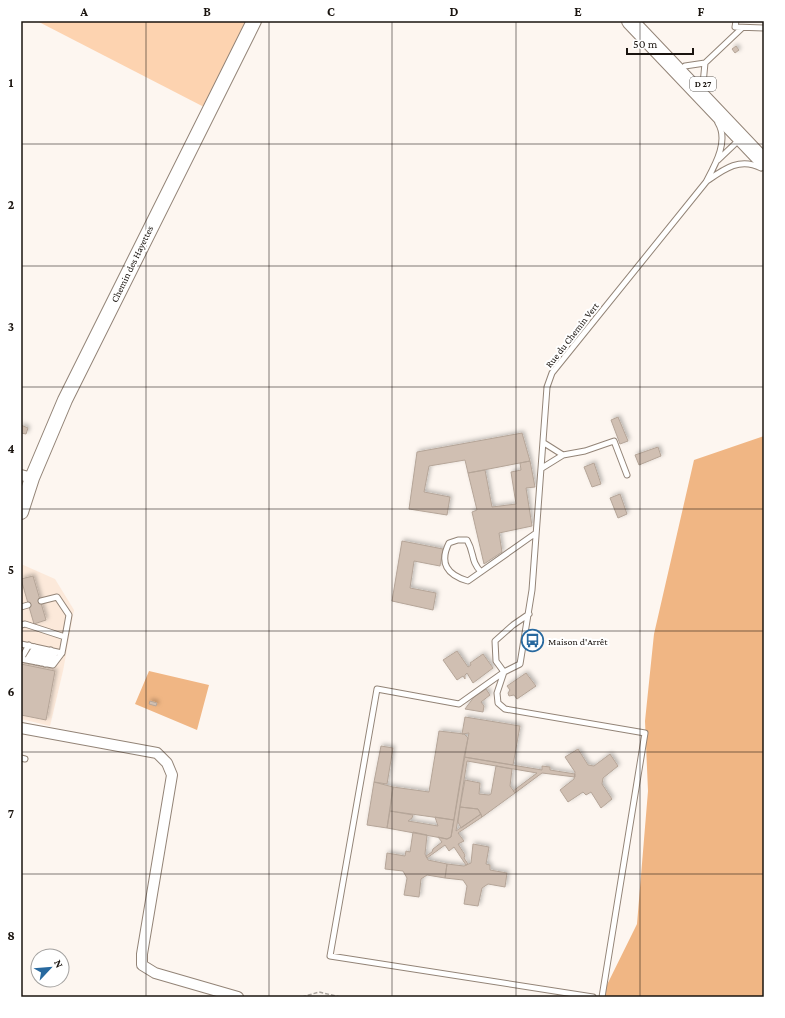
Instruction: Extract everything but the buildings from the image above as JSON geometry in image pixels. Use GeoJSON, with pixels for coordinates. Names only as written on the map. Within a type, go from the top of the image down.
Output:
{"type":"FeatureCollection","features":[{"type":"Feature","properties":{"kind":"main road","name":"D 27"},"geometry":{"type":"LineString","coordinates":[[630,21],[685,72],[703,84],[764,148]]}},
{"type":"Feature","properties":{"kind":"main road","name":"D 27"},"geometry":{"type":"LineString","coordinates":[[642,21],[764,162]]}},
{"type":"Feature","properties":{"kind":"main road"},"geometry":{"type":"LineString","coordinates":[[742,137],[764,151]]}},
{"type":"Feature","properties":{"kind":"street","name":"Chemin des Hayettes"},"geometry":{"type":"LineString","coordinates":[[21,512],[26,476],[254,21]]}},
{"type":"Feature","properties":{"kind":"street"},"geometry":{"type":"LineString","coordinates":[[21,728],[157,753],[167,763],[172,775],[142,954],[142,965],[155,973],[238,997]]}},
{"type":"Feature","properties":{"kind":"lane"},"geometry":{"type":"LineString","coordinates":[[736,21],[735,27],[764,28]]}},
{"type":"Feature","properties":{"kind":"lane"},"geometry":{"type":"LineString","coordinates":[[706,182],[717,160],[722,145],[721,127],[685,72],[705,63],[742,28]]}},
{"type":"Feature","properties":{"kind":"lane"},"geometry":{"type":"LineString","coordinates":[[703,84],[705,63]]}},
{"type":"Feature","properties":{"kind":"lane"},"geometry":{"type":"LineString","coordinates":[[717,160],[742,137]]}},
{"type":"Feature","properties":{"kind":"lane"},"geometry":{"type":"LineString","coordinates":[[706,182],[727,167],[735,164],[755,165],[764,169]]}},
{"type":"Feature","properties":{"kind":"lane","name":"Rue du Chemin Vert"},"geometry":{"type":"LineString","coordinates":[[504,672],[520,664],[529,614],[544,443],[547,388],[552,373],[706,182]]}},
{"type":"Feature","properties":{"kind":"lane"},"geometry":{"type":"LineString","coordinates":[[542,468],[564,456],[585,451],[614,441],[627,475]]}},
{"type":"Feature","properties":{"kind":"lane"},"geometry":{"type":"LineString","coordinates":[[544,443],[564,456]]}},
{"type":"Feature","properties":{"kind":"lane"},"geometry":{"type":"LineString","coordinates":[[481,572],[474,564],[472,548],[467,540],[458,540],[449,543],[444,552],[445,565],[452,574],[468,580],[481,572],[536,533]]}},
{"type":"Feature","properties":{"kind":"lane"},"geometry":{"type":"LineString","coordinates":[[41,601],[57,597],[68,615],[62,653],[53,665],[21,659],[24,646],[62,653]]}},
{"type":"Feature","properties":{"kind":"lane"},"geometry":{"type":"LineString","coordinates":[[21,607],[28,605]]}},
{"type":"Feature","properties":{"kind":"lane"},"geometry":{"type":"LineString","coordinates":[[504,672],[496,661],[495,641],[513,625],[529,614]]}},
{"type":"Feature","properties":{"kind":"lane"},"geometry":{"type":"LineString","coordinates":[[21,625],[25,624],[65,636]]}},
{"type":"Feature","properties":{"kind":"lane"},"geometry":{"type":"LineString","coordinates":[[38,662],[45,649]]}},
{"type":"Feature","properties":{"kind":"lane"},"geometry":{"type":"LineString","coordinates":[[38,662],[45,649]]}},
{"type":"Feature","properties":{"kind":"lane"},"geometry":{"type":"LineString","coordinates":[[38,662],[45,649]]}},
{"type":"Feature","properties":{"kind":"lane"},"geometry":{"type":"LineString","coordinates":[[504,672],[459,704],[377,689],[330,956],[593,997]]}},
{"type":"Feature","properties":{"kind":"lane"},"geometry":{"type":"LineString","coordinates":[[504,672],[497,692],[498,703],[505,709],[645,733],[602,997]]}},
{"type":"Feature","properties":{"kind":"path"},"geometry":{"type":"LineString","coordinates":[[302,997],[319,992],[340,997]]}},
{"type":"Feature","properties":{"kind":"shaded area"},"geometry":{"type":"Polygon","coordinates":[[[37,21],[248,21],[204,107],[37,21]]]}},
{"type":"Feature","properties":{"kind":"shaded area"},"geometry":{"type":"Polygon","coordinates":[[[764,436],[764,997],[601,997],[637,924],[648,791],[645,721],[654,634],[694,460],[764,436]]]}},
{"type":"Feature","properties":{"kind":"shaded area"},"geometry":{"type":"Polygon","coordinates":[[[21,564],[55,579],[74,610],[63,671],[50,726],[21,719],[21,564]]]}},
{"type":"Feature","properties":{"kind":"shaded area"},"geometry":{"type":"Polygon","coordinates":[[[149,671],[209,685],[197,730],[135,704],[149,671]]]}},
{"type":"Feature","properties":{"kind":"place","name":"Maison d'Arrêt"},"geometry":{"type":"Point","coordinates":[533,641]}}]}
